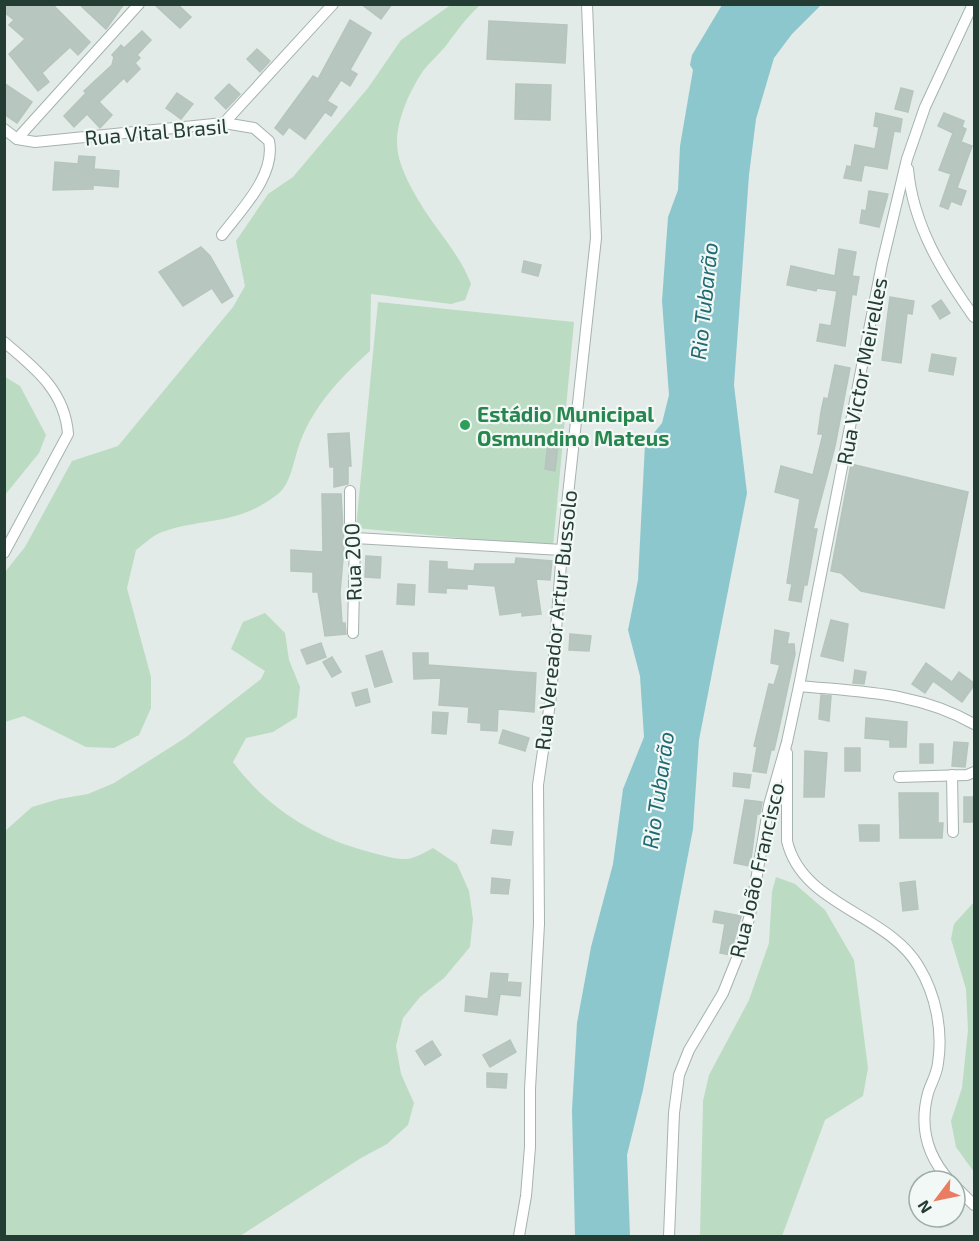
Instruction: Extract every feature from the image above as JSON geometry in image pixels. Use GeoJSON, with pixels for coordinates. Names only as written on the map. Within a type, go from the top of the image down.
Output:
{"type":"FeatureCollection","features":[{"type":"Feature","properties":{"kind":"street"},"geometry":{"type":"LineString","coordinates":[[4,129],[17,139],[139,4]]}},
{"type":"Feature","properties":{"kind":"street"},"geometry":{"type":"LineString","coordinates":[[224,123],[333,4]]}},
{"type":"Feature","properties":{"kind":"street","name":"Rua Vereador Artur Bussolo"},"geometry":{"type":"LineString","coordinates":[[519,1236],[529,1163],[530,1089],[539,924],[538,785],[551,696],[562,550],[596,238],[587,4]]}},
{"type":"Feature","properties":{"kind":"street","name":"Rua Victor Meirelles"},"geometry":{"type":"LineString","coordinates":[[788,742],[882,264],[907,159],[925,107],[973,7]]}},
{"type":"Feature","properties":{"kind":"street","name":"Rua Vital Brasil"},"geometry":{"type":"LineString","coordinates":[[17,139],[35,142],[224,123],[254,128],[269,141],[271,150],[264,173],[255,189],[222,235]]}},
{"type":"Feature","properties":{"kind":"street"},"geometry":{"type":"LineString","coordinates":[[907,159],[910,187],[922,229],[947,277],[975,317]]}},
{"type":"Feature","properties":{"kind":"street"},"geometry":{"type":"LineString","coordinates":[[4,342],[49,383],[64,413],[68,434],[4,553]]}},
{"type":"Feature","properties":{"kind":"street","name":"Rua 200"},"geometry":{"type":"LineString","coordinates":[[350,491],[350,522],[355,538],[353,633]]}},
{"type":"Feature","properties":{"kind":"street"},"geometry":{"type":"LineString","coordinates":[[355,538],[562,550]]}},
{"type":"Feature","properties":{"kind":"street"},"geometry":{"type":"LineString","coordinates":[[799,686],[911,698],[942,707],[975,724]]}},
{"type":"Feature","properties":{"kind":"street"},"geometry":{"type":"LineString","coordinates":[[788,742],[786,822],[790,855],[802,873],[821,890],[876,925],[907,950],[926,980],[934,1000],[940,1046],[938,1066],[924,1107],[924,1129],[928,1151],[941,1169]]}},
{"type":"Feature","properties":{"kind":"street","name":"Rua João Francisco"},"geometry":{"type":"LineString","coordinates":[[669,1236],[674,1113],[679,1074],[689,1050],[718,1004],[739,953],[750,915],[774,782],[788,742]]}},
{"type":"Feature","properties":{"kind":"street"},"geometry":{"type":"LineString","coordinates":[[898,777],[975,772]]}},
{"type":"Feature","properties":{"kind":"street"},"geometry":{"type":"LineString","coordinates":[[952,775],[953,832]]}},
{"type":"Feature","properties":{"kind":"green space"},"geometry":{"type":"Polygon","coordinates":[[[452,4],[480,5],[418,79],[403,110],[397,143],[399,159],[410,185],[426,213],[454,252],[471,284],[465,300],[451,304],[371,294],[370,351],[349,370],[314,414],[301,440],[290,476],[283,489],[249,511],[162,532],[136,550],[127,588],[151,677],[151,708],[139,735],[114,748],[86,747],[24,716],[5,722],[5,572],[25,547],[72,461],[118,446],[233,307],[245,286],[236,241],[268,194],[293,177],[368,88],[401,40],[452,4]]]}},
{"type":"Feature","properties":{"kind":"green space","name":"Estádio Municipal Osmundino Mateus"},"geometry":{"type":"Polygon","coordinates":[[[378,302],[574,322],[553,547],[356,528],[378,302]]]}},
{"type":"Feature","properties":{"kind":"green space"},"geometry":{"type":"Polygon","coordinates":[[[5,377],[20,386],[46,435],[39,453],[5,495],[5,377]]]}},
{"type":"Feature","properties":{"kind":"green space"},"geometry":{"type":"Polygon","coordinates":[[[265,613],[285,633],[289,660],[300,687],[297,717],[273,732],[246,738],[233,762],[275,806],[310,828],[347,845],[397,859],[407,859],[433,848],[457,864],[469,891],[473,919],[470,947],[444,978],[420,997],[403,1018],[396,1046],[401,1074],[414,1103],[408,1125],[387,1144],[361,1158],[240,1236],[5,1236],[5,831],[32,807],[88,794],[114,783],[185,738],[261,679],[265,671],[231,649],[243,622],[265,613]]]}},
{"type":"Feature","properties":{"kind":"green space"},"geometry":{"type":"Polygon","coordinates":[[[776,877],[795,884],[825,910],[854,960],[868,1068],[863,1096],[825,1120],[782,1236],[700,1236],[703,1101],[709,1075],[749,1000],[769,943],[772,892],[776,877]]]}},
{"type":"Feature","properties":{"kind":"green space"},"geometry":{"type":"Polygon","coordinates":[[[974,902],[974,1172],[956,1147],[951,1121],[962,1088],[968,1030],[966,989],[951,939],[954,924],[974,902]]]}},
{"type":"Feature","properties":{"kind":"water","name":"Rio Tubarão"},"geometry":{"type":"Polygon","coordinates":[[[722,5],[821,5],[792,34],[774,58],[756,119],[749,175],[734,385],[747,493],[699,740],[693,829],[643,1090],[627,1155],[630,1236],[575,1236],[572,1110],[577,1023],[591,947],[613,864],[623,789],[644,737],[640,676],[628,630],[638,580],[645,444],[662,423],[669,395],[662,301],[668,217],[678,190],[680,146],[693,70],[690,65],[692,55],[722,5]]]}},
{"type":"Feature","properties":{"kind":"building"},"geometry":{"type":"Polygon","coordinates":[[[4,4],[52,4],[90,42],[78,55],[70,47],[42,73],[49,82],[38,91],[9,54],[25,39],[9,25],[14,20],[4,12],[4,4]]]}},
{"type":"Feature","properties":{"kind":"building"},"geometry":{"type":"Polygon","coordinates":[[[79,4],[124,4],[106,29],[79,4]]]}},
{"type":"Feature","properties":{"kind":"building"},"geometry":{"type":"Polygon","coordinates":[[[154,4],[177,4],[191,17],[180,28],[154,4]]]}},
{"type":"Feature","properties":{"kind":"building"},"geometry":{"type":"Polygon","coordinates":[[[361,4],[392,4],[381,19],[361,4]]]}},
{"type":"Feature","properties":{"kind":"building"},"geometry":{"type":"Polygon","coordinates":[[[350,20],[371,33],[350,70],[357,74],[350,86],[341,80],[327,101],[337,107],[331,116],[325,112],[305,139],[289,127],[283,135],[275,128],[313,76],[318,79],[350,20]]]}},
{"type":"Feature","properties":{"kind":"building"},"geometry":{"type":"Polygon","coordinates":[[[489,21],[567,25],[565,63],[487,59],[489,21]]]}},
{"type":"Feature","properties":{"kind":"building"},"geometry":{"type":"Polygon","coordinates":[[[142,31],[151,40],[137,55],[140,58],[135,63],[140,69],[127,82],[124,78],[99,102],[112,115],[100,128],[87,114],[74,127],[64,116],[86,93],[84,91],[112,65],[114,57],[112,55],[121,45],[124,48],[142,31]]]}},
{"type":"Feature","properties":{"kind":"building"},"geometry":{"type":"Polygon","coordinates":[[[257,49],[270,61],[260,72],[247,59],[257,49]]]}},
{"type":"Feature","properties":{"kind":"building"},"geometry":{"type":"Polygon","coordinates":[[[4,83],[32,102],[17,123],[4,114],[4,83]]]}},
{"type":"Feature","properties":{"kind":"building"},"geometry":{"type":"Polygon","coordinates":[[[229,84],[240,94],[226,109],[215,98],[229,84]]]}},
{"type":"Feature","properties":{"kind":"building"},"geometry":{"type":"Polygon","coordinates":[[[516,84],[551,85],[550,120],[515,119],[516,84]]]}},
{"type":"Feature","properties":{"kind":"building"},"geometry":{"type":"Polygon","coordinates":[[[901,88],[913,91],[908,112],[895,109],[901,88]]]}},
{"type":"Feature","properties":{"kind":"building"},"geometry":{"type":"Polygon","coordinates":[[[177,93],[193,104],[181,119],[166,108],[177,93]]]}},
{"type":"Feature","properties":{"kind":"building"},"geometry":{"type":"Polygon","coordinates":[[[876,113],[902,119],[900,132],[894,131],[887,169],[864,165],[861,181],[844,178],[847,166],[851,167],[855,145],[875,149],[879,127],[874,126],[876,113]]]}},
{"type":"Feature","properties":{"kind":"building"},"geometry":{"type":"Polygon","coordinates":[[[944,113],[964,121],[962,127],[966,129],[961,142],[972,146],[957,188],[966,191],[961,205],[951,201],[948,209],[940,206],[951,174],[939,170],[953,133],[938,126],[944,113]]]}},
{"type":"Feature","properties":{"kind":"building"},"geometry":{"type":"Polygon","coordinates":[[[79,156],[95,157],[94,169],[119,171],[118,187],[93,185],[93,189],[53,190],[55,162],[78,164],[79,156]]]}},
{"type":"Feature","properties":{"kind":"building"},"geometry":{"type":"Polygon","coordinates":[[[869,191],[888,194],[879,227],[860,223],[862,210],[866,211],[869,191]]]}},
{"type":"Feature","properties":{"kind":"building"},"geometry":{"type":"Polygon","coordinates":[[[201,247],[210,256],[233,296],[222,303],[212,288],[183,306],[159,272],[201,247]]]}},
{"type":"Feature","properties":{"kind":"building"},"geometry":{"type":"Polygon","coordinates":[[[839,249],[856,252],[852,276],[859,277],[856,295],[852,294],[845,346],[817,341],[820,324],[831,326],[837,291],[817,288],[816,291],[787,285],[791,266],[835,276],[839,249]]]}},
{"type":"Feature","properties":{"kind":"building"},"geometry":{"type":"Polygon","coordinates":[[[524,261],[541,265],[538,276],[522,272],[524,261]]]}},
{"type":"Feature","properties":{"kind":"building"},"geometry":{"type":"Polygon","coordinates":[[[890,297],[914,301],[912,314],[907,313],[901,363],[882,360],[890,297]]]}},
{"type":"Feature","properties":{"kind":"building"},"geometry":{"type":"Polygon","coordinates":[[[941,300],[950,313],[940,319],[932,306],[941,300]]]}},
{"type":"Feature","properties":{"kind":"building"},"geometry":{"type":"Polygon","coordinates":[[[932,354],[956,358],[953,375],[929,371],[932,354]]]}},
{"type":"Feature","properties":{"kind":"building"},"geometry":{"type":"Polygon","coordinates":[[[835,365],[850,368],[835,446],[813,529],[817,529],[807,585],[804,585],[801,602],[789,600],[792,584],[787,583],[800,499],[775,492],[781,466],[813,475],[823,434],[818,434],[821,412],[824,398],[828,399],[835,365]]]}},
{"type":"Feature","properties":{"kind":"building"},"geometry":{"type":"Polygon","coordinates":[[[349,433],[351,466],[348,466],[348,484],[334,487],[334,467],[330,467],[328,434],[349,433]]]}},
{"type":"Feature","properties":{"kind":"building"},"geometry":{"type":"Polygon","coordinates":[[[548,443],[558,444],[555,471],[545,469],[548,443]]]}},
{"type":"Feature","properties":{"kind":"building"},"geometry":{"type":"Polygon","coordinates":[[[851,464],[968,492],[944,608],[861,591],[841,573],[831,571],[851,464]]]}},
{"type":"Feature","properties":{"kind":"building"},"geometry":{"type":"Polygon","coordinates":[[[322,494],[341,494],[344,547],[340,593],[342,623],[345,623],[346,634],[325,636],[318,592],[313,592],[313,572],[291,571],[291,550],[323,552],[322,494]]]}},
{"type":"Feature","properties":{"kind":"building"},"geometry":{"type":"Polygon","coordinates":[[[366,556],[381,557],[380,578],[365,577],[366,556]]]}},
{"type":"Feature","properties":{"kind":"building"},"geometry":{"type":"Polygon","coordinates":[[[516,558],[552,561],[550,580],[536,579],[541,614],[522,616],[522,612],[500,615],[495,586],[467,584],[467,589],[446,588],[446,593],[429,592],[430,561],[447,562],[447,569],[474,571],[475,564],[515,564],[516,558]]]}},
{"type":"Feature","properties":{"kind":"building"},"geometry":{"type":"Polygon","coordinates":[[[398,584],[415,585],[414,605],[397,604],[398,584]]]}},
{"type":"Feature","properties":{"kind":"building"},"geometry":{"type":"Polygon","coordinates":[[[831,620],[848,624],[843,661],[821,656],[831,620]]]}},
{"type":"Feature","properties":{"kind":"building"},"geometry":{"type":"Polygon","coordinates":[[[775,630],[789,633],[787,644],[794,644],[795,654],[774,750],[771,750],[766,773],[753,771],[757,747],[754,746],[769,684],[774,685],[780,665],[771,663],[775,630]]]}},
{"type":"Feature","properties":{"kind":"building"},"geometry":{"type":"Polygon","coordinates":[[[570,634],[591,636],[589,651],[569,650],[570,634]]]}},
{"type":"Feature","properties":{"kind":"building"},"geometry":{"type":"Polygon","coordinates":[[[321,643],[326,657],[307,664],[301,650],[321,643]]]}},
{"type":"Feature","properties":{"kind":"building"},"geometry":{"type":"Polygon","coordinates":[[[382,651],[392,682],[375,687],[366,656],[382,651]]]}},
{"type":"Feature","properties":{"kind":"building"},"geometry":{"type":"Polygon","coordinates":[[[413,653],[428,653],[428,665],[536,673],[534,712],[498,709],[497,731],[481,730],[481,723],[468,722],[469,707],[439,705],[441,678],[414,679],[413,653]]]}},
{"type":"Feature","properties":{"kind":"building"},"geometry":{"type":"Polygon","coordinates":[[[332,657],[341,672],[332,677],[323,662],[332,657]]]}},
{"type":"Feature","properties":{"kind":"building"},"geometry":{"type":"Polygon","coordinates":[[[926,663],[952,682],[959,672],[975,684],[962,702],[933,681],[925,693],[912,684],[926,663]]]}},
{"type":"Feature","properties":{"kind":"building"},"geometry":{"type":"Polygon","coordinates":[[[855,670],[866,672],[864,684],[853,683],[855,670]]]}},
{"type":"Feature","properties":{"kind":"building"},"geometry":{"type":"Polygon","coordinates":[[[367,689],[370,702],[356,706],[352,693],[367,689]]]}},
{"type":"Feature","properties":{"kind":"building"},"geometry":{"type":"Polygon","coordinates":[[[821,695],[831,696],[829,721],[819,719],[821,695]]]}},
{"type":"Feature","properties":{"kind":"building"},"geometry":{"type":"Polygon","coordinates":[[[433,712],[448,713],[446,734],[432,733],[433,712]]]}},
{"type":"Feature","properties":{"kind":"building"},"geometry":{"type":"Polygon","coordinates":[[[866,718],[907,722],[906,747],[890,747],[890,740],[865,738],[866,718]]]}},
{"type":"Feature","properties":{"kind":"building"},"geometry":{"type":"Polygon","coordinates":[[[503,730],[529,738],[525,751],[499,743],[503,730]]]}},
{"type":"Feature","properties":{"kind":"building"},"geometry":{"type":"Polygon","coordinates":[[[954,742],[968,743],[965,767],[952,766],[954,742]]]}},
{"type":"Feature","properties":{"kind":"building"},"geometry":{"type":"Polygon","coordinates":[[[920,744],[933,744],[933,763],[920,763],[920,744]]]}},
{"type":"Feature","properties":{"kind":"building"},"geometry":{"type":"Polygon","coordinates":[[[845,748],[860,748],[860,771],[845,771],[845,748]]]}},
{"type":"Feature","properties":{"kind":"building"},"geometry":{"type":"Polygon","coordinates":[[[805,751],[827,753],[824,797],[804,797],[805,751]]]}},
{"type":"Feature","properties":{"kind":"building"},"geometry":{"type":"Polygon","coordinates":[[[734,773],[751,775],[749,788],[733,786],[734,773]]]}},
{"type":"Feature","properties":{"kind":"building"},"geometry":{"type":"Polygon","coordinates":[[[899,793],[938,793],[938,823],[943,823],[942,838],[900,838],[899,793]]]}},
{"type":"Feature","properties":{"kind":"building"},"geometry":{"type":"Polygon","coordinates":[[[964,797],[975,797],[975,822],[964,822],[964,797]]]}},
{"type":"Feature","properties":{"kind":"building"},"geometry":{"type":"Polygon","coordinates":[[[745,800],[762,802],[760,814],[757,814],[750,866],[734,863],[745,800]]]}},
{"type":"Feature","properties":{"kind":"building"},"geometry":{"type":"Polygon","coordinates":[[[859,825],[879,825],[879,841],[860,841],[859,825]]]}},
{"type":"Feature","properties":{"kind":"building"},"geometry":{"type":"Polygon","coordinates":[[[493,830],[513,832],[511,845],[491,843],[493,830]]]}},
{"type":"Feature","properties":{"kind":"building"},"geometry":{"type":"Polygon","coordinates":[[[492,878],[510,880],[508,894],[491,893],[492,878]]]}},
{"type":"Feature","properties":{"kind":"building"},"geometry":{"type":"Polygon","coordinates":[[[915,881],[918,909],[903,911],[900,883],[915,881]]]}},
{"type":"Feature","properties":{"kind":"building"},"geometry":{"type":"Polygon","coordinates":[[[715,911],[741,916],[730,955],[720,953],[725,924],[713,922],[715,911]]]}},
{"type":"Feature","properties":{"kind":"building"},"geometry":{"type":"Polygon","coordinates":[[[491,973],[508,974],[507,982],[521,983],[520,996],[500,994],[497,1015],[465,1011],[466,996],[488,999],[491,973]]]}},
{"type":"Feature","properties":{"kind":"building"},"geometry":{"type":"Polygon","coordinates":[[[510,1040],[516,1052],[490,1067],[483,1055],[510,1040]]]}},
{"type":"Feature","properties":{"kind":"building"},"geometry":{"type":"Polygon","coordinates":[[[432,1041],[441,1055],[425,1065],[416,1051],[432,1041]]]}},
{"type":"Feature","properties":{"kind":"building"},"geometry":{"type":"Polygon","coordinates":[[[487,1073],[507,1074],[506,1088],[487,1087],[487,1073]]]}},
{"type":"Feature","properties":{"kind":"place","name":"Estádio Municipal Osmundino Mateus"},"geometry":{"type":"Point","coordinates":[465,425]}}]}
